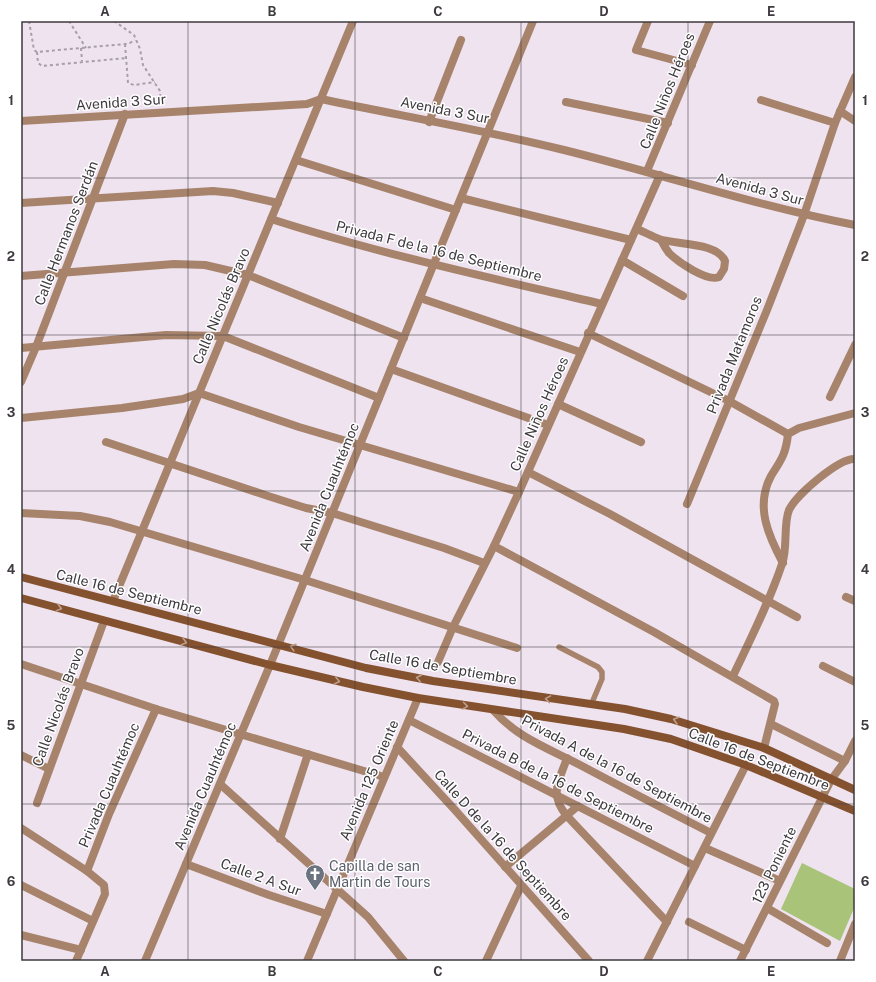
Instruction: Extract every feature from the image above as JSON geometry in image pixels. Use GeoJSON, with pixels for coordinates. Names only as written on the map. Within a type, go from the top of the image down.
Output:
{"type":"FeatureCollection","features":[{"type":"Feature","properties":{"kind":"main road","name":"Calle 16 de Septiembre"},"geometry":{"type":"LineString","coordinates":[[21,577],[279,643],[366,668],[433,681],[671,718],[764,748],[855,790]]}},
{"type":"Feature","properties":{"kind":"main road","name":"Calle 16 de Septiembre"},"geometry":{"type":"LineString","coordinates":[[21,598],[270,666],[418,698],[624,729],[671,739],[746,765],[855,811]]}},
{"type":"Feature","properties":{"kind":"street","name":"Calle Nicolás Bravo"},"geometry":{"type":"LineString","coordinates":[[113,601],[353,21]]}},
{"type":"Feature","properties":{"kind":"street","name":"Avenida Cuauhtémoc"},"geometry":{"type":"LineString","coordinates":[[145,961],[270,666],[533,21]]}},
{"type":"Feature","properties":{"kind":"street"},"geometry":{"type":"LineString","coordinates":[[648,21],[636,50],[692,65]]}},
{"type":"Feature","properties":{"kind":"street","name":"Calle Niños Héroes"},"geometry":{"type":"LineString","coordinates":[[647,171],[710,21]]}},
{"type":"Feature","properties":{"kind":"street"},"geometry":{"type":"LineString","coordinates":[[429,122],[461,40]]}},
{"type":"Feature","properties":{"kind":"street","name":"Privada Matamoros"},"geometry":{"type":"LineString","coordinates":[[687,504],[804,215],[835,123],[855,76]]}},
{"type":"Feature","properties":{"kind":"street","name":"Avenida 3 Sur"},"geometry":{"type":"LineString","coordinates":[[21,121],[307,104],[321,99],[429,122],[488,131],[647,171],[804,215],[855,225]]}},
{"type":"Feature","properties":{"kind":"street"},"geometry":{"type":"LineString","coordinates":[[761,100],[835,123]]}},
{"type":"Feature","properties":{"kind":"street"},"geometry":{"type":"LineString","coordinates":[[566,102],[668,123]]}},
{"type":"Feature","properties":{"kind":"street"},"geometry":{"type":"LineString","coordinates":[[840,111],[855,120]]}},
{"type":"Feature","properties":{"kind":"street","name":"Calle Hermanos Serdán"},"geometry":{"type":"LineString","coordinates":[[21,382],[36,348],[125,114]]}},
{"type":"Feature","properties":{"kind":"street"},"geometry":{"type":"LineString","coordinates":[[296,160],[456,210]]}},
{"type":"Feature","properties":{"kind":"street","name":"Calle Niños Héroes"},"geometry":{"type":"LineString","coordinates":[[438,662],[453,626],[494,546],[519,492],[588,333],[637,229],[660,175]]}},
{"type":"Feature","properties":{"kind":"street"},"geometry":{"type":"LineString","coordinates":[[21,203],[94,197],[213,191],[232,193],[278,203]]}},
{"type":"Feature","properties":{"kind":"street"},"geometry":{"type":"LineString","coordinates":[[461,198],[631,240]]}},
{"type":"Feature","properties":{"kind":"street","name":"Privada F de la 16 de Septiembre"},"geometry":{"type":"LineString","coordinates":[[271,219],[329,237],[434,265],[602,304]]}},
{"type":"Feature","properties":{"kind":"street"},"geometry":{"type":"LineString","coordinates":[[637,229],[661,240],[693,245],[720,253],[725,261],[724,269],[719,277],[715,279],[706,276],[676,259],[668,252],[661,240]]}},
{"type":"Feature","properties":{"kind":"street"},"geometry":{"type":"LineString","coordinates":[[622,260],[683,296]]}},
{"type":"Feature","properties":{"kind":"street"},"geometry":{"type":"LineString","coordinates":[[21,276],[189,263],[205,265],[248,275],[404,338]]}},
{"type":"Feature","properties":{"kind":"street"},"geometry":{"type":"LineString","coordinates":[[420,298],[580,352]]}},
{"type":"Feature","properties":{"kind":"street"},"geometry":{"type":"LineString","coordinates":[[588,333],[729,401],[788,434]]}},
{"type":"Feature","properties":{"kind":"street"},"geometry":{"type":"LineString","coordinates":[[21,348],[36,348],[166,335],[223,336],[379,398]]}},
{"type":"Feature","properties":{"kind":"street"},"geometry":{"type":"LineString","coordinates":[[830,397],[855,345]]}},
{"type":"Feature","properties":{"kind":"street"},"geometry":{"type":"LineString","coordinates":[[391,369],[548,424]]}},
{"type":"Feature","properties":{"kind":"street"},"geometry":{"type":"LineString","coordinates":[[21,418],[122,408],[183,399],[199,393],[299,427],[519,492]]}},
{"type":"Feature","properties":{"kind":"street"},"geometry":{"type":"LineString","coordinates":[[558,404],[641,442]]}},
{"type":"Feature","properties":{"kind":"street"},"geometry":{"type":"LineString","coordinates":[[788,434],[799,428],[855,413]]}},
{"type":"Feature","properties":{"kind":"street"},"geometry":{"type":"LineString","coordinates":[[783,563],[773,545],[765,522],[763,506],[764,492],[786,449],[788,434]]}},
{"type":"Feature","properties":{"kind":"street"},"geometry":{"type":"LineString","coordinates":[[106,442],[276,499],[306,508],[332,513],[444,548],[484,563]]}},
{"type":"Feature","properties":{"kind":"street"},"geometry":{"type":"LineString","coordinates":[[733,676],[768,600],[783,563],[786,549],[789,511],[793,503],[799,496],[834,467],[844,461],[855,458]]}},
{"type":"Feature","properties":{"kind":"street"},"geometry":{"type":"LineString","coordinates":[[528,472],[797,616]]}},
{"type":"Feature","properties":{"kind":"street"},"geometry":{"type":"LineString","coordinates":[[21,513],[80,516],[110,522],[305,580],[453,626],[517,648]]}},
{"type":"Feature","properties":{"kind":"street"},"geometry":{"type":"LineString","coordinates":[[494,546],[733,676],[774,701],[775,704],[771,724],[764,748]]}},
{"type":"Feature","properties":{"kind":"street"},"geometry":{"type":"LineString","coordinates":[[846,597],[855,601]]}},
{"type":"Feature","properties":{"kind":"street","name":"Calle Nicolás Bravo"},"geometry":{"type":"LineString","coordinates":[[37,803],[104,620]]}},
{"type":"Feature","properties":{"kind":"street"},"geometry":{"type":"LineString","coordinates":[[21,664],[156,709],[384,778]]}},
{"type":"Feature","properties":{"kind":"street"},"geometry":{"type":"LineString","coordinates":[[823,666],[855,682]]}},
{"type":"Feature","properties":{"kind":"street","name":"Avenida 125 Oriente"},"geometry":{"type":"LineString","coordinates":[[307,961],[418,698]]}},
{"type":"Feature","properties":{"kind":"street","name":"Privada Cuauhtémoc"},"geometry":{"type":"LineString","coordinates":[[87,871],[108,814],[156,709]]}},
{"type":"Feature","properties":{"kind":"street","name":"Privada A de la 16 de Septiembre"},"geometry":{"type":"LineString","coordinates":[[493,710],[502,721],[526,739],[567,758],[712,834]]}},
{"type":"Feature","properties":{"kind":"street","name":"Privada B de la 16 de Septiembre"},"geometry":{"type":"LineString","coordinates":[[409,720],[695,866]]}},
{"type":"Feature","properties":{"kind":"street"},"geometry":{"type":"LineString","coordinates":[[771,724],[845,761]]}},
{"type":"Feature","properties":{"kind":"street","name":"123 Poniente"},"geometry":{"type":"LineString","coordinates":[[740,961],[831,780],[845,761],[855,741]]}},
{"type":"Feature","properties":{"kind":"street","name":"Calle D de la 16 de Septiembre"},"geometry":{"type":"LineString","coordinates":[[397,747],[589,961]]}},
{"type":"Feature","properties":{"kind":"street"},"geometry":{"type":"LineString","coordinates":[[280,839],[308,754]]}},
{"type":"Feature","properties":{"kind":"street"},"geometry":{"type":"LineString","coordinates":[[21,755],[49,769]]}},
{"type":"Feature","properties":{"kind":"street"},"geometry":{"type":"LineString","coordinates":[[567,758],[555,794],[558,805],[667,922]]}},
{"type":"Feature","properties":{"kind":"street"},"geometry":{"type":"LineString","coordinates":[[647,961],[746,765]]}},
{"type":"Feature","properties":{"kind":"street"},"geometry":{"type":"LineString","coordinates":[[220,784],[336,891],[368,918],[404,961]]}},
{"type":"Feature","properties":{"kind":"street"},"geometry":{"type":"LineString","coordinates":[[505,866],[578,806]]}},
{"type":"Feature","properties":{"kind":"street"},"geometry":{"type":"LineString","coordinates":[[21,828],[87,871],[104,885],[105,894],[76,961]]}},
{"type":"Feature","properties":{"kind":"street"},"geometry":{"type":"LineString","coordinates":[[705,848],[780,881]]}},
{"type":"Feature","properties":{"kind":"street","name":"Calle 2 A Sur"},"geometry":{"type":"LineString","coordinates":[[186,864],[268,895],[327,914]]}},
{"type":"Feature","properties":{"kind":"street"},"geometry":{"type":"LineString","coordinates":[[21,885],[93,921]]}},
{"type":"Feature","properties":{"kind":"street"},"geometry":{"type":"LineString","coordinates":[[486,961],[521,886]]}},
{"type":"Feature","properties":{"kind":"street"},"geometry":{"type":"LineString","coordinates":[[767,908],[827,944]]}},
{"type":"Feature","properties":{"kind":"street"},"geometry":{"type":"LineString","coordinates":[[689,922],[746,950]]}},
{"type":"Feature","properties":{"kind":"street"},"geometry":{"type":"LineString","coordinates":[[840,961],[855,924]]}},
{"type":"Feature","properties":{"kind":"street"},"geometry":{"type":"LineString","coordinates":[[21,935],[80,950]]}},
{"type":"Feature","properties":{"kind":"lane"},"geometry":{"type":"LineString","coordinates":[[559,646],[598,667],[602,672],[602,679],[592,705]]}},
{"type":"Feature","properties":{"kind":"path"},"geometry":{"type":"LineString","coordinates":[[29,21],[34,50],[37,52],[38,63],[42,66],[126,58]]}},
{"type":"Feature","properties":{"kind":"path"},"geometry":{"type":"LineString","coordinates":[[69,21],[86,48]]}},
{"type":"Feature","properties":{"kind":"path"},"geometry":{"type":"LineString","coordinates":[[114,21],[132,33],[140,49],[143,65],[148,76],[155,82],[160,91],[161,112]]}},
{"type":"Feature","properties":{"kind":"path"},"geometry":{"type":"LineString","coordinates":[[37,52],[125,44],[135,40]]}},
{"type":"Feature","properties":{"kind":"path"},"geometry":{"type":"LineString","coordinates":[[125,44],[128,83],[134,85],[155,82]]}},
{"type":"Feature","properties":{"kind":"path"},"geometry":{"type":"LineString","coordinates":[[81,48],[82,62]]}},
{"type":"Feature","properties":{"kind":"green space"},"geometry":{"type":"Polygon","coordinates":[[[802,863],[855,889],[855,906],[840,941],[781,909],[802,863]]]}},
{"type":"Feature","properties":{"kind":"place","name":"Capilla de san Martin de Tours"},"geometry":{"type":"Point","coordinates":[315,891]}}]}
